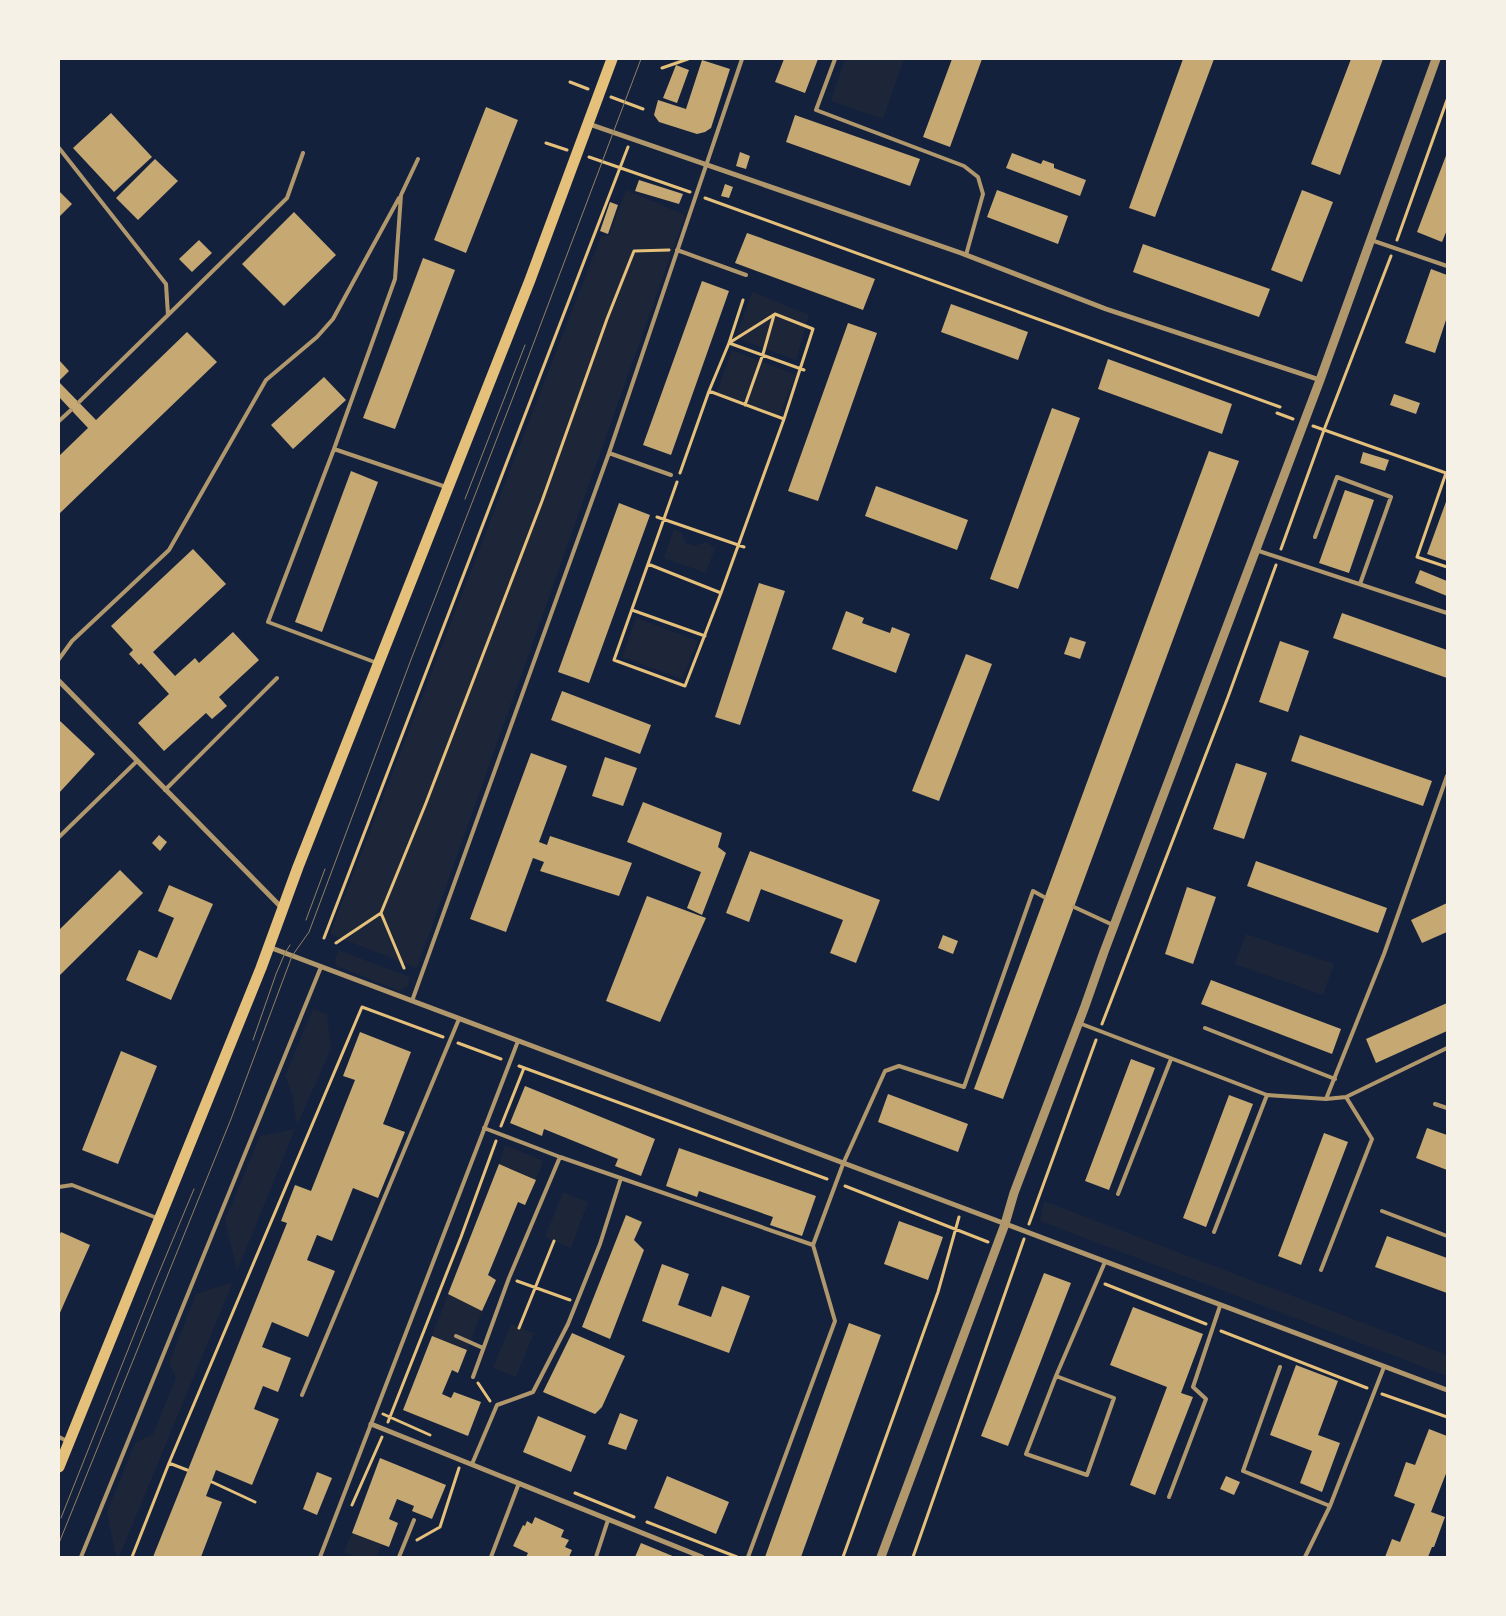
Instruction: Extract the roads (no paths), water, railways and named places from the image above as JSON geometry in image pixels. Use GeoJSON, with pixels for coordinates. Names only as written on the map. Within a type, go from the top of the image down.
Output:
{"type":"FeatureCollection","features":[{"type":"Feature","properties":{"kind":"main road"},"geometry":{"type":"LineString","coordinates":[[59,1468],[64,1439],[159,1218],[268,947],[530,280],[612,59]]}},
{"type":"Feature","properties":{"kind":"street"},"geometry":{"type":"LineString","coordinates":[[881,1557],[1005,1224],[1014,1192],[1320,380],[1436,59]]}},
{"type":"Feature","properties":{"kind":"street"},"geometry":{"type":"LineString","coordinates":[[587,124],[966,255],[1106,309],[1320,380]]}},
{"type":"Feature","properties":{"kind":"street"},"geometry":{"type":"LineString","coordinates":[[59,681],[282,908]]}},
{"type":"Feature","properties":{"kind":"street"},"geometry":{"type":"LineString","coordinates":[[268,947],[1384,1368],[1447,1390]]}},
{"type":"Feature","properties":{"kind":"street"},"geometry":{"type":"LineString","coordinates":[[371,1424],[702,1557]]}},
{"type":"Feature","properties":{"kind":"lane"},"geometry":{"type":"LineString","coordinates":[[412,1001],[609,453],[742,59]]}},
{"type":"Feature","properties":{"kind":"lane"},"geometry":{"type":"LineString","coordinates":[[835,59],[816,110],[964,166],[978,177],[983,194],[966,255]]}},
{"type":"Feature","properties":{"kind":"lane"},"geometry":{"type":"LineString","coordinates":[[59,148],[166,284],[168,315]]}},
{"type":"Feature","properties":{"kind":"lane"},"geometry":{"type":"LineString","coordinates":[[79,402],[287,198],[303,153]]}},
{"type":"Feature","properties":{"kind":"lane"},"geometry":{"type":"LineString","coordinates":[[59,659],[72,640],[169,550],[266,380],[317,338],[333,319],[401,195],[418,159]]}},
{"type":"Feature","properties":{"kind":"lane"},"geometry":{"type":"LineString","coordinates":[[380,664],[268,622],[396,280],[401,195]]}},
{"type":"Feature","properties":{"kind":"lane"},"geometry":{"type":"LineString","coordinates":[[1371,240],[1447,266]]}},
{"type":"Feature","properties":{"kind":"lane"},"geometry":{"type":"LineString","coordinates":[[677,250],[746,275]]}},
{"type":"Feature","properties":{"kind":"lane"},"geometry":{"type":"LineString","coordinates":[[59,421],[71,410]]}},
{"type":"Feature","properties":{"kind":"lane"},"geometry":{"type":"LineString","coordinates":[[334,449],[448,488]]}},
{"type":"Feature","properties":{"kind":"lane"},"geometry":{"type":"LineString","coordinates":[[609,453],[671,475]]}},
{"type":"Feature","properties":{"kind":"lane"},"geometry":{"type":"LineString","coordinates":[[1315,537],[1337,477],[1391,497],[1360,584]]}},
{"type":"Feature","properties":{"kind":"lane"},"geometry":{"type":"LineString","coordinates":[[1256,550],[1447,613]]}},
{"type":"Feature","properties":{"kind":"lane"},"geometry":{"type":"LineString","coordinates":[[165,790],[277,678]]}},
{"type":"Feature","properties":{"kind":"lane"},"geometry":{"type":"LineString","coordinates":[[59,838],[137,761]]}},
{"type":"Feature","properties":{"kind":"lane"},"geometry":{"type":"LineString","coordinates":[[1326,1099],[1384,954],[1447,776]]}},
{"type":"Feature","properties":{"kind":"lane"},"geometry":{"type":"LineString","coordinates":[[748,1557],[835,1320],[813,1245],[843,1164],[885,1071],[899,1066],[964,1087],[1033,891],[1044,896]]}},
{"type":"Feature","properties":{"kind":"lane"},"geometry":{"type":"LineString","coordinates":[[1074,907],[1115,926]]}},
{"type":"Feature","properties":{"kind":"lane"},"geometry":{"type":"LineString","coordinates":[[81,1557],[321,967]]}},
{"type":"Feature","properties":{"kind":"lane"},"geometry":{"type":"LineString","coordinates":[[302,1395],[459,1020]]}},
{"type":"Feature","properties":{"kind":"lane"},"geometry":{"type":"LineString","coordinates":[[1079,1023],[1268,1095],[1326,1099],[1346,1097],[1447,1048]]}},
{"type":"Feature","properties":{"kind":"lane"},"geometry":{"type":"LineString","coordinates":[[1205,1028],[1335,1079]]}},
{"type":"Feature","properties":{"kind":"lane"},"geometry":{"type":"LineString","coordinates":[[320,1557],[518,1041]]}},
{"type":"Feature","properties":{"kind":"lane"},"geometry":{"type":"LineString","coordinates":[[1118,1194],[1171,1059]]}},
{"type":"Feature","properties":{"kind":"lane"},"geometry":{"type":"LineString","coordinates":[[1214,1232],[1268,1095]]}},
{"type":"Feature","properties":{"kind":"lane"},"geometry":{"type":"LineString","coordinates":[[1321,1270],[1372,1139],[1346,1097]]}},
{"type":"Feature","properties":{"kind":"lane"},"geometry":{"type":"LineString","coordinates":[[1436,1104],[1447,1108]]}},
{"type":"Feature","properties":{"kind":"lane"},"geometry":{"type":"LineString","coordinates":[[484,1128],[560,1157],[813,1245]]}},
{"type":"Feature","properties":{"kind":"lane"},"geometry":{"type":"LineString","coordinates":[[473,1377],[509,1278],[560,1157]]}},
{"type":"Feature","properties":{"kind":"lane"},"geometry":{"type":"LineString","coordinates":[[472,1464],[497,1404],[533,1392],[568,1324],[600,1244],[621,1178]]}},
{"type":"Feature","properties":{"kind":"lane"},"geometry":{"type":"LineString","coordinates":[[59,1187],[72,1185],[159,1218]]}},
{"type":"Feature","properties":{"kind":"lane"},"geometry":{"type":"LineString","coordinates":[[1382,1211],[1447,1236]]}},
{"type":"Feature","properties":{"kind":"lane"},"geometry":{"type":"LineString","coordinates":[[1056,1376],[1114,1398],[1087,1475],[1026,1454],[1056,1376],[1105,1262]]}},
{"type":"Feature","properties":{"kind":"lane"},"geometry":{"type":"LineString","coordinates":[[1169,1496],[1206,1399],[1194,1387],[1220,1306]]}},
{"type":"Feature","properties":{"kind":"lane"},"geometry":{"type":"LineString","coordinates":[[456,1336],[484,1348]]}},
{"type":"Feature","properties":{"kind":"lane"},"geometry":{"type":"LineString","coordinates":[[1280,1367],[1243,1471],[1330,1506]]}},
{"type":"Feature","properties":{"kind":"lane"},"geometry":{"type":"LineString","coordinates":[[1305,1557],[1330,1506],[1384,1368]]}},
{"type":"Feature","properties":{"kind":"lane"},"geometry":{"type":"LineString","coordinates":[[490,1557],[519,1483]]}},
{"type":"Feature","properties":{"kind":"lane"},"geometry":{"type":"LineString","coordinates":[[399,1557],[414,1520]]}},
{"type":"Feature","properties":{"kind":"lane"},"geometry":{"type":"LineString","coordinates":[[596,1557],[608,1520]]}},
{"type":"Feature","properties":{"kind":"tram line"},"geometry":{"type":"LineString","coordinates":[[59,1543],[231,1119],[292,956],[309,932],[641,59]]}},
{"type":"Feature","properties":{"kind":"tram line"},"geometry":{"type":"LineString","coordinates":[[465,499],[525,345]]}},
{"type":"Feature","properties":{"kind":"tram line"},"geometry":{"type":"LineString","coordinates":[[306,920],[325,869]]}},
{"type":"Feature","properties":{"kind":"tram line"},"geometry":{"type":"LineString","coordinates":[[253,1040],[276,974],[290,945]]}},
{"type":"Feature","properties":{"kind":"tram line"},"geometry":{"type":"LineString","coordinates":[[61,1518],[194,1189]]}}]}
